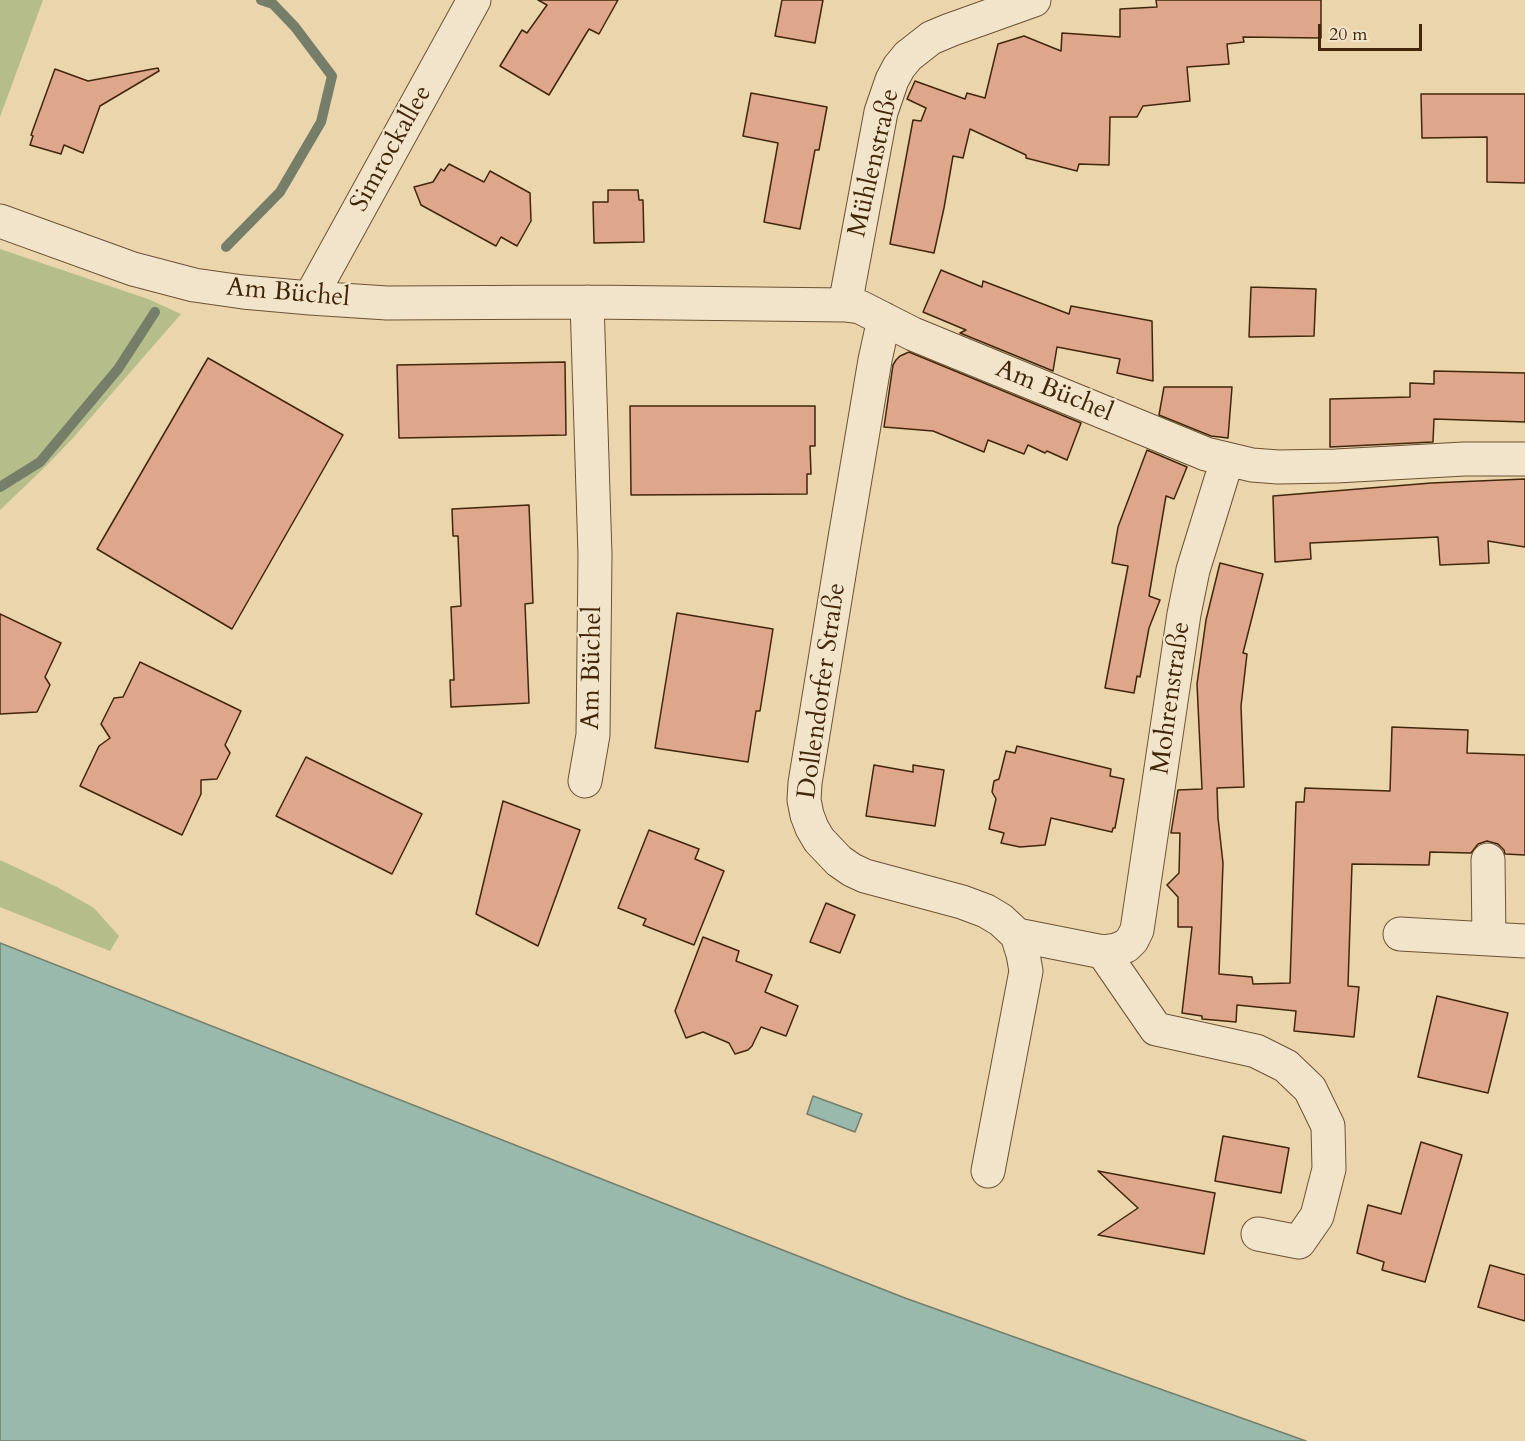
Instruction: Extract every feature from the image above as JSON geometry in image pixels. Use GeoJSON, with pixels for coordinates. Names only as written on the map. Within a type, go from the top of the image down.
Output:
{"type":"FeatureCollection","features":[{"type":"Feature","properties":{"kind":"street","name":"Simrockallee"},"geometry":{"type":"LineString","coordinates":[[310,298],[474,0]]}},
{"type":"Feature","properties":{"kind":"street","name":"Mühlenstraße"},"geometry":{"type":"LineString","coordinates":[[844,305],[881,112],[899,67],[908,56],[932,38],[1034,0]]}},
{"type":"Feature","properties":{"kind":"street","name":"Am Büchel"},"geometry":{"type":"LineString","coordinates":[[0,220],[134,269],[195,285],[243,292],[387,303],[587,302],[860,307],[913,334],[1206,454],[1252,465],[1305,467],[1464,459],[1525,459]]}},
{"type":"Feature","properties":{"kind":"street","name":"Am Büchel"},"geometry":{"type":"LineString","coordinates":[[585,781],[593,735],[595,555],[587,302]]}},
{"type":"Feature","properties":{"kind":"street","name":"Dollendorfer Straße"},"geometry":{"type":"LineString","coordinates":[[884,319],[875,360],[807,772],[804,800],[807,815],[819,840],[839,861],[865,876],[986,910],[1017,935],[1118,946]]}},
{"type":"Feature","properties":{"kind":"street","name":"Mohrenstraße"},"geometry":{"type":"LineString","coordinates":[[1118,946],[1137,930],[1184,614],[1193,570],[1227,460]]}},
{"type":"Feature","properties":{"kind":"street"},"geometry":{"type":"LineString","coordinates":[[1488,860],[1489,939]]}},
{"type":"Feature","properties":{"kind":"street"},"geometry":{"type":"LineString","coordinates":[[1400,934],[1525,941]]}},
{"type":"Feature","properties":{"kind":"street"},"geometry":{"type":"LineString","coordinates":[[988,1171],[1026,971],[1017,935]]}},
{"type":"Feature","properties":{"kind":"street"},"geometry":{"type":"LineString","coordinates":[[1118,946],[1156,1029],[1256,1051],[1286,1066],[1310,1089],[1328,1126],[1329,1169],[1317,1216],[1299,1242],[1258,1234]]}},
{"type":"Feature","properties":{"kind":"green space"},"geometry":{"type":"Polygon","coordinates":[[[0,0],[43,0],[0,117],[0,0]]]}},
{"type":"Feature","properties":{"kind":"green space"},"geometry":{"type":"Polygon","coordinates":[[[0,249],[148,299],[181,314],[73,438],[0,510],[0,249]]]}},
{"type":"Feature","properties":{"kind":"green space"},"geometry":{"type":"Polygon","coordinates":[[[0,860],[57,887],[94,908],[119,936],[110,951],[0,907],[0,860]]]}},
{"type":"Feature","properties":{"kind":"shaded area"},"geometry":{"type":"Polygon","coordinates":[[[0,943],[905,1298],[1306,1441],[0,1441],[0,943]]]}},
{"type":"Feature","properties":{"kind":"shaded area"},"geometry":{"type":"Polygon","coordinates":[[[813,1096],[862,1114],[855,1132],[807,1114],[813,1096]]]}},
{"type":"Feature","properties":{"kind":"building"},"geometry":{"type":"Polygon","coordinates":[[[538,0],[618,0],[599,34],[589,29],[549,95],[500,66],[522,30],[527,33],[547,5],[538,0]]]}},
{"type":"Feature","properties":{"kind":"building"},"geometry":{"type":"Polygon","coordinates":[[[782,0],[823,0],[815,43],[775,36],[782,0]]]}},
{"type":"Feature","properties":{"kind":"building"},"geometry":{"type":"Polygon","coordinates":[[[1156,0],[1321,0],[1321,38],[1243,37],[1244,42],[1227,44],[1229,64],[1187,67],[1190,101],[1143,106],[1137,117],[1110,117],[1109,165],[1079,164],[1077,171],[1026,158],[1026,155],[970,129],[963,158],[953,156],[934,253],[890,244],[913,120],[921,121],[926,108],[907,99],[915,81],[965,99],[967,93],[985,98],[998,44],[1024,36],[1061,51],[1062,33],[1120,37],[1120,9],[1157,7],[1156,0]]]}},
{"type":"Feature","properties":{"kind":"building"},"geometry":{"type":"Polygon","coordinates":[[[158,68],[159,71],[100,106],[83,153],[64,145],[61,154],[30,145],[33,136],[31,135],[55,69],[88,81],[158,68]]]}},
{"type":"Feature","properties":{"kind":"building"},"geometry":{"type":"Polygon","coordinates":[[[751,93],[827,107],[819,150],[815,150],[800,229],[764,222],[778,143],[743,136],[751,93]]]}},
{"type":"Feature","properties":{"kind":"building"},"geometry":{"type":"Polygon","coordinates":[[[1421,94],[1525,94],[1525,183],[1487,182],[1487,137],[1422,138],[1421,94]]]}},
{"type":"Feature","properties":{"kind":"building"},"geometry":{"type":"Polygon","coordinates":[[[449,164],[484,182],[490,171],[530,193],[531,221],[517,246],[501,237],[496,246],[421,205],[414,187],[433,182],[441,169],[444,171],[449,164]]]}},
{"type":"Feature","properties":{"kind":"building"},"geometry":{"type":"Polygon","coordinates":[[[608,190],[638,190],[639,200],[643,200],[644,242],[594,243],[593,202],[608,202],[608,190]]]}},
{"type":"Feature","properties":{"kind":"building"},"geometry":{"type":"Polygon","coordinates":[[[941,270],[982,287],[983,281],[1069,314],[1071,306],[1152,321],[1153,381],[1117,373],[1120,359],[1057,347],[1053,371],[960,333],[966,330],[923,312],[941,270]]]}},
{"type":"Feature","properties":{"kind":"building"},"geometry":{"type":"Polygon","coordinates":[[[1251,287],[1316,289],[1314,336],[1249,337],[1251,287]]]}},
{"type":"Feature","properties":{"kind":"building"},"geometry":{"type":"Polygon","coordinates":[[[909,352],[1081,423],[1067,460],[1028,445],[1024,454],[988,440],[984,452],[933,431],[884,427],[893,365],[900,356],[909,352]]]}},
{"type":"Feature","properties":{"kind":"building"},"geometry":{"type":"Polygon","coordinates":[[[208,358],[343,435],[232,629],[97,549],[208,358]]]}},
{"type":"Feature","properties":{"kind":"building"},"geometry":{"type":"Polygon","coordinates":[[[565,362],[566,435],[399,438],[397,365],[565,362]]]}},
{"type":"Feature","properties":{"kind":"building"},"geometry":{"type":"Polygon","coordinates":[[[1434,371],[1525,373],[1525,422],[1434,419],[1433,442],[1330,447],[1330,399],[1410,397],[1410,383],[1434,384],[1434,371]]]}},
{"type":"Feature","properties":{"kind":"building"},"geometry":{"type":"Polygon","coordinates":[[[1164,387],[1232,387],[1228,438],[1211,436],[1159,415],[1164,387]]]}},
{"type":"Feature","properties":{"kind":"building"},"geometry":{"type":"Polygon","coordinates":[[[630,406],[815,406],[815,446],[810,446],[811,474],[807,474],[807,494],[631,495],[630,406]]]}},
{"type":"Feature","properties":{"kind":"building"},"geometry":{"type":"Polygon","coordinates":[[[1147,450],[1187,467],[1174,499],[1166,496],[1149,596],[1160,600],[1149,628],[1140,677],[1137,676],[1134,693],[1105,688],[1128,566],[1112,563],[1118,527],[1147,450]]]}},
{"type":"Feature","properties":{"kind":"building"},"geometry":{"type":"Polygon","coordinates":[[[1525,479],[1525,547],[1488,541],[1489,563],[1440,565],[1438,537],[1310,543],[1311,559],[1275,562],[1273,496],[1431,483],[1525,479]]]}},
{"type":"Feature","properties":{"kind":"building"},"geometry":{"type":"Polygon","coordinates":[[[529,505],[533,603],[525,604],[529,703],[451,707],[450,680],[454,680],[451,607],[461,606],[458,536],[453,536],[452,509],[529,505]]]}},
{"type":"Feature","properties":{"kind":"building"},"geometry":{"type":"Polygon","coordinates":[[[1220,563],[1263,574],[1243,653],[1247,654],[1241,706],[1244,787],[1217,788],[1223,863],[1219,974],[1252,977],[1253,984],[1290,983],[1296,802],[1304,802],[1305,788],[1390,791],[1392,727],[1468,730],[1467,753],[1525,755],[1525,855],[1505,854],[1498,844],[1487,841],[1478,844],[1471,853],[1430,852],[1429,865],[1352,864],[1348,986],[1359,987],[1354,1037],[1294,1031],[1296,1011],[1237,1005],[1236,1022],[1202,1019],[1202,1016],[1182,1013],[1192,927],[1178,927],[1178,897],[1167,885],[1179,873],[1180,833],[1171,833],[1178,790],[1202,789],[1197,684],[1206,620],[1220,563]]]}},
{"type":"Feature","properties":{"kind":"building"},"geometry":{"type":"Polygon","coordinates":[[[677,613],[773,629],[760,711],[756,711],[748,762],[655,748],[677,613]]]}},
{"type":"Feature","properties":{"kind":"building"},"geometry":{"type":"Polygon","coordinates":[[[0,614],[61,643],[45,677],[50,685],[37,712],[0,714],[0,614]]]}},
{"type":"Feature","properties":{"kind":"building"},"geometry":{"type":"Polygon","coordinates":[[[140,662],[241,711],[225,745],[230,753],[217,779],[201,780],[201,794],[182,835],[80,786],[99,746],[110,738],[101,724],[114,698],[123,697],[140,662]]]}},
{"type":"Feature","properties":{"kind":"building"},"geometry":{"type":"Polygon","coordinates":[[[1017,746],[1111,769],[1110,776],[1124,779],[1115,828],[1112,832],[1051,818],[1045,845],[1020,847],[1001,843],[1004,833],[989,829],[996,799],[992,792],[994,781],[999,779],[1006,751],[1015,753],[1017,746]]]}},
{"type":"Feature","properties":{"kind":"building"},"geometry":{"type":"Polygon","coordinates":[[[306,757],[422,814],[392,874],[276,816],[306,757]]]}},
{"type":"Feature","properties":{"kind":"building"},"geometry":{"type":"Polygon","coordinates":[[[874,765],[913,772],[913,765],[944,770],[935,826],[866,816],[874,765]]]}},
{"type":"Feature","properties":{"kind":"building"},"geometry":{"type":"Polygon","coordinates":[[[503,801],[580,830],[538,946],[476,914],[503,801]]]}},
{"type":"Feature","properties":{"kind":"building"},"geometry":{"type":"Polygon","coordinates":[[[649,830],[699,849],[695,859],[724,871],[694,945],[643,925],[646,919],[618,908],[649,830]]]}},
{"type":"Feature","properties":{"kind":"building"},"geometry":{"type":"Polygon","coordinates":[[[826,903],[855,915],[840,953],[810,942],[826,903]]]}},
{"type":"Feature","properties":{"kind":"building"},"geometry":{"type":"Polygon","coordinates":[[[703,937],[739,951],[736,961],[772,975],[765,992],[798,1006],[786,1036],[761,1027],[752,1046],[748,1050],[735,1054],[729,1043],[703,1032],[686,1038],[675,1011],[703,937]]]}},
{"type":"Feature","properties":{"kind":"building"},"geometry":{"type":"Polygon","coordinates":[[[1437,996],[1508,1013],[1488,1093],[1418,1077],[1437,996]]]}},
{"type":"Feature","properties":{"kind":"building"},"geometry":{"type":"Polygon","coordinates":[[[1223,1136],[1289,1148],[1281,1193],[1215,1181],[1223,1136]]]}},
{"type":"Feature","properties":{"kind":"building"},"geometry":{"type":"Polygon","coordinates":[[[1421,1142],[1462,1155],[1425,1282],[1382,1270],[1384,1262],[1357,1253],[1368,1205],[1401,1214],[1421,1142]]]}},
{"type":"Feature","properties":{"kind":"building"},"geometry":{"type":"Polygon","coordinates":[[[1098,1171],[1215,1193],[1204,1254],[1098,1235],[1138,1208],[1098,1171]]]}},
{"type":"Feature","properties":{"kind":"building"},"geometry":{"type":"Polygon","coordinates":[[[1490,1265],[1525,1275],[1525,1321],[1478,1307],[1490,1265]]]}},
{"type":"Feature","properties":{"kind":"waterway"},"geometry":{"type":"LineString","coordinates":[[226,247],[280,192],[321,122],[332,76],[295,27],[273,4],[261,0]]}},
{"type":"Feature","properties":{"kind":"waterway"},"geometry":{"type":"LineString","coordinates":[[0,487],[40,462],[118,369],[155,312]]}}]}
